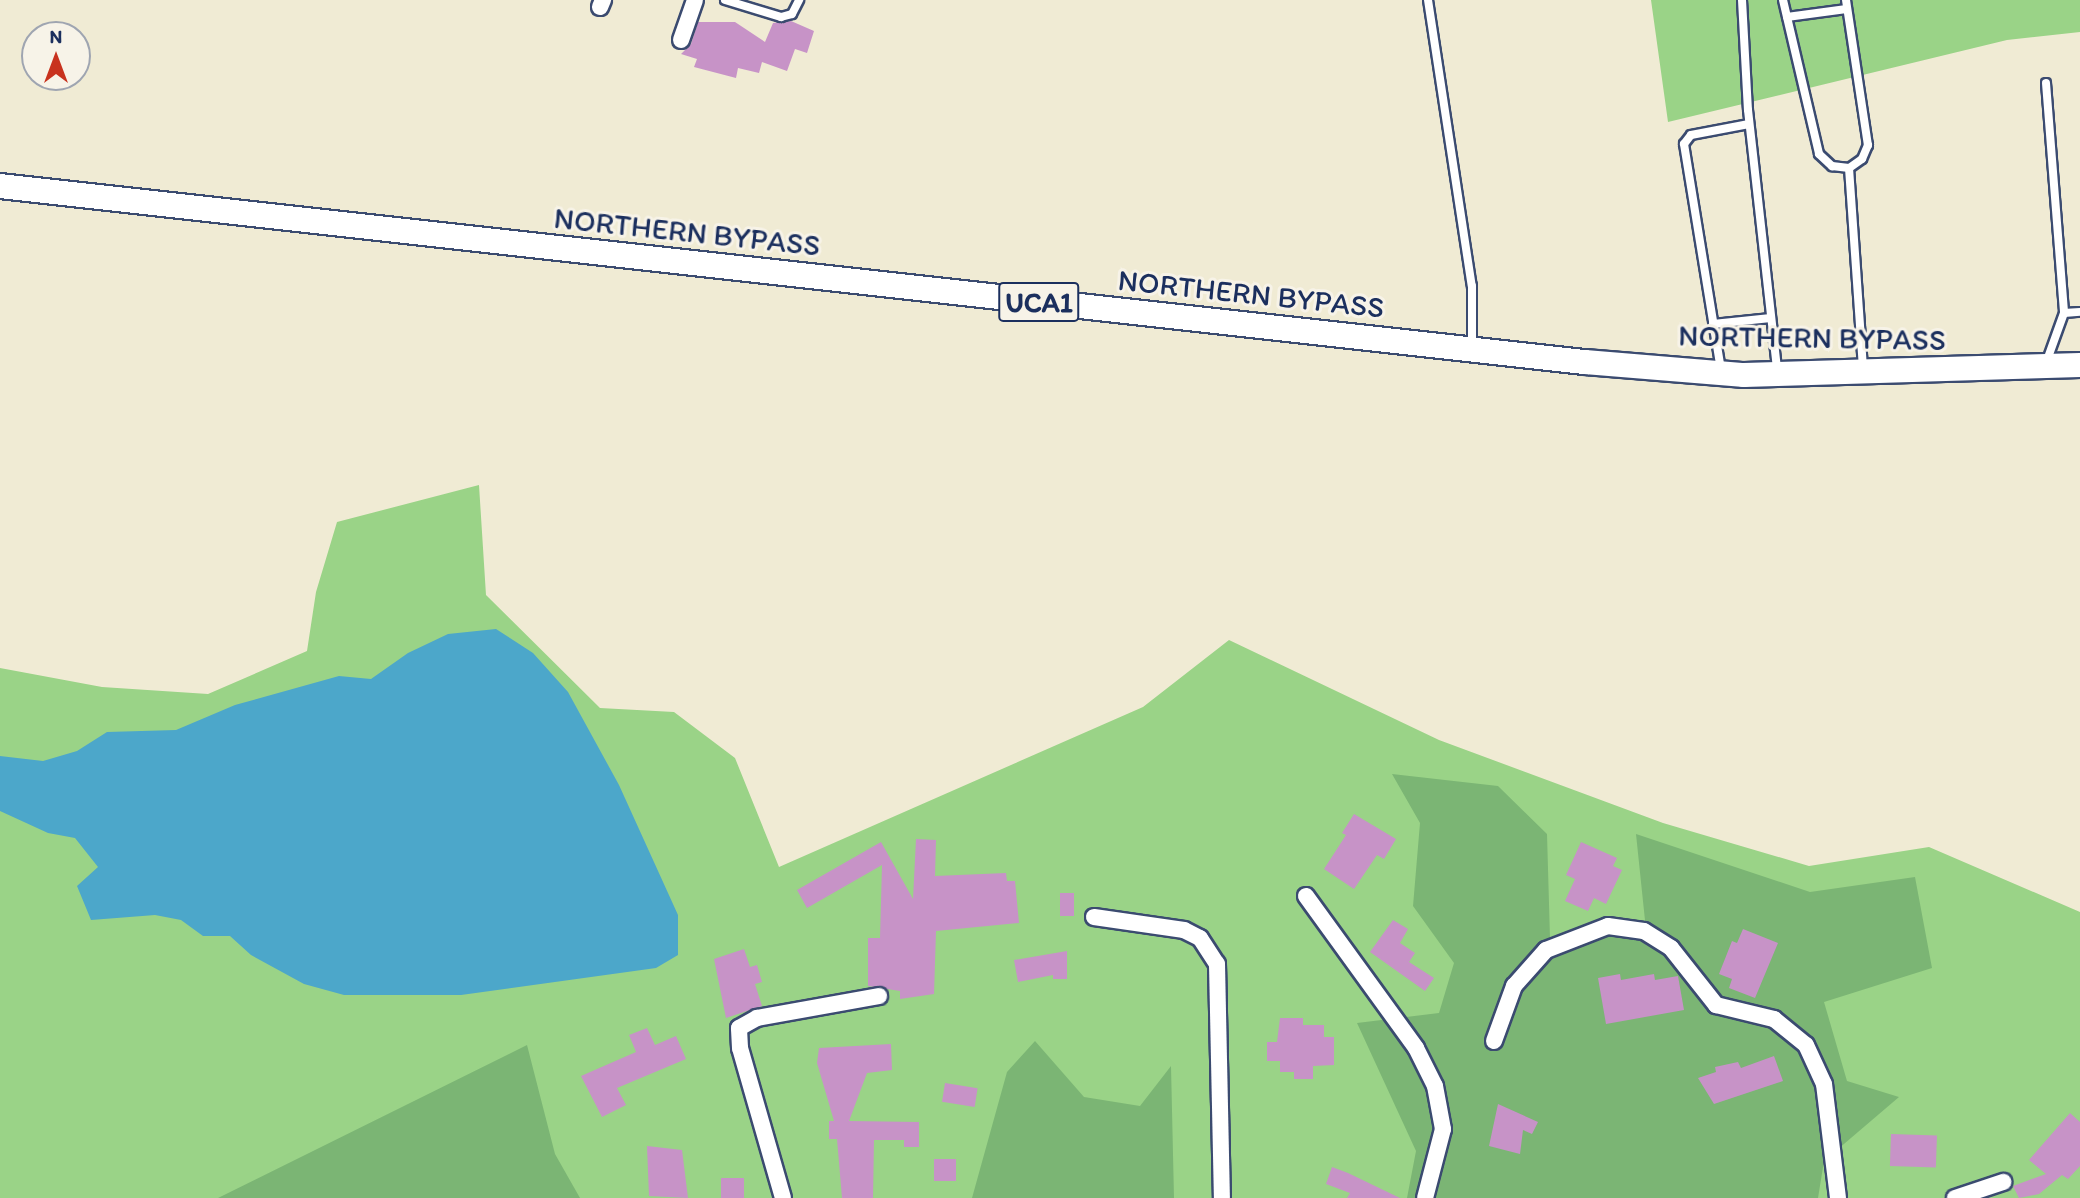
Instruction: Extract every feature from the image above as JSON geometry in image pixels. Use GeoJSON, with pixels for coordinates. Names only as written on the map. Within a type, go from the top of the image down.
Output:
{"type":"FeatureCollection","features":[{"type":"Feature","properties":{"kind":"main road","name":"NORTHERN BYPASS"},"geometry":{"type":"LineString","coordinates":[[0,186],[1472,349],[1721,373],[1863,374],[2044,369],[2080,365]]}},
{"type":"Feature","properties":{"kind":"street"},"geometry":{"type":"LineString","coordinates":[[681,40],[695,0]]}},
{"type":"Feature","properties":{"kind":"street"},"geometry":{"type":"LineString","coordinates":[[1306,896],[1416,1048],[1435,1086],[1443,1129],[1425,1198]]}},
{"type":"Feature","properties":{"kind":"street"},"geometry":{"type":"LineString","coordinates":[[1094,917],[1184,930],[1200,938],[1217,964],[1222,1198]]}},
{"type":"Feature","properties":{"kind":"street"},"geometry":{"type":"LineString","coordinates":[[1494,1041],[1514,986],[1546,950],[1608,926],[1644,931],[1671,948],[1716,1005],[1774,1019],[1807,1045],[1824,1084],[1838,1198]]}},
{"type":"Feature","properties":{"kind":"street"},"geometry":{"type":"LineString","coordinates":[[783,1198],[740,1048],[739,1028],[757,1018],[879,996]]}},
{"type":"Feature","properties":{"kind":"street"},"geometry":{"type":"LineString","coordinates":[[1955,1198],[2003,1182]]}},
{"type":"Feature","properties":{"kind":"lane"},"geometry":{"type":"LineString","coordinates":[[725,0],[781,17],[792,14],[799,0]]}},
{"type":"Feature","properties":{"kind":"lane"},"geometry":{"type":"LineString","coordinates":[[1428,0],[1472,286],[1472,349]]}},
{"type":"Feature","properties":{"kind":"lane"},"geometry":{"type":"LineString","coordinates":[[1742,0],[1749,124],[1777,375]]}},
{"type":"Feature","properties":{"kind":"lane"},"geometry":{"type":"LineString","coordinates":[[1783,0],[1819,154],[1832,166],[1849,168],[1862,159],[1868,145],[1846,4],[1787,17]]}},
{"type":"Feature","properties":{"kind":"lane"},"geometry":{"type":"LineString","coordinates":[[2044,369],[2064,313],[2046,83]]}},
{"type":"Feature","properties":{"kind":"lane"},"geometry":{"type":"LineString","coordinates":[[1721,373],[1684,144],[1690,135],[1749,124]]}},
{"type":"Feature","properties":{"kind":"lane"},"geometry":{"type":"LineString","coordinates":[[1849,168],[1863,374]]}},
{"type":"Feature","properties":{"kind":"lane"},"geometry":{"type":"LineString","coordinates":[[2064,313],[2080,312]]}},
{"type":"Feature","properties":{"kind":"lane"},"geometry":{"type":"LineString","coordinates":[[1713,324],[1771,318]]}},
{"type":"Feature","properties":{"kind":"green space"},"geometry":{"type":"Polygon","coordinates":[[[1651,0],[2080,0],[2080,32],[2007,40],[1668,122],[1651,0]]]}},
{"type":"Feature","properties":{"kind":"green space"},"geometry":{"type":"Polygon","coordinates":[[[479,485],[486,595],[600,708],[674,712],[735,758],[779,867],[1143,707],[1229,640],[1439,740],[1663,823],[1809,866],[1929,847],[2080,912],[2080,1198],[0,1198],[0,668],[102,687],[208,694],[307,651],[316,592],[337,522],[479,485]]]}},
{"type":"Feature","properties":{"kind":"green space"},"geometry":{"type":"Polygon","coordinates":[[[1392,774],[1498,786],[1547,834],[1550,938],[1646,930],[1636,834],[1810,892],[1915,877],[1932,968],[1824,1002],[1847,1081],[1899,1097],[1824,1161],[1818,1198],[1407,1198],[1416,1151],[1357,1023],[1439,1013],[1454,963],[1413,906],[1420,823],[1392,774]]]}},
{"type":"Feature","properties":{"kind":"green space"},"geometry":{"type":"Polygon","coordinates":[[[1035,1041],[1084,1097],[1140,1106],[1171,1066],[1174,1198],[972,1198],[1007,1072],[1035,1041]]]}},
{"type":"Feature","properties":{"kind":"green space"},"geometry":{"type":"Polygon","coordinates":[[[527,1045],[555,1154],[580,1198],[218,1198],[527,1045]]]}},
{"type":"Feature","properties":{"kind":"water"},"geometry":{"type":"Polygon","coordinates":[[[496,629],[533,653],[568,692],[619,785],[678,915],[678,955],[656,968],[461,995],[344,995],[304,984],[251,955],[230,936],[203,936],[181,920],[155,915],[91,920],[77,886],[98,867],[75,838],[48,833],[0,811],[0,756],[43,761],[77,751],[107,732],[176,730],[235,705],[339,676],[371,679],[408,653],[448,634],[496,629]]]}},
{"type":"Feature","properties":{"kind":"building"},"geometry":{"type":"Polygon","coordinates":[[[791,21],[814,31],[807,53],[795,49],[787,71],[762,62],[759,73],[738,68],[736,78],[694,67],[697,59],[681,54],[691,44],[698,22],[735,22],[765,42],[773,23],[791,21]]]}},
{"type":"Feature","properties":{"kind":"building"},"geometry":{"type":"Polygon","coordinates":[[[1354,814],[1396,839],[1384,859],[1377,855],[1354,889],[1324,869],[1346,835],[1342,833],[1354,814]]]}},
{"type":"Feature","properties":{"kind":"building"},"geometry":{"type":"Polygon","coordinates":[[[916,839],[936,840],[935,876],[1006,873],[1007,881],[1015,881],[1019,923],[936,931],[934,994],[900,999],[900,991],[868,986],[868,938],[880,938],[882,865],[807,908],[797,890],[881,842],[913,899],[916,839]]]}},
{"type":"Feature","properties":{"kind":"building"},"geometry":{"type":"Polygon","coordinates":[[[1581,842],[1617,858],[1613,866],[1622,870],[1606,904],[1594,898],[1588,911],[1565,901],[1575,879],[1566,875],[1581,842]]]}},
{"type":"Feature","properties":{"kind":"building"},"geometry":{"type":"Polygon","coordinates":[[[1060,893],[1074,893],[1074,916],[1060,916],[1060,893]]]}},
{"type":"Feature","properties":{"kind":"building"},"geometry":{"type":"Polygon","coordinates":[[[1393,920],[1408,929],[1400,943],[1415,953],[1409,962],[1434,978],[1425,991],[1370,952],[1393,920]]]}},
{"type":"Feature","properties":{"kind":"building"},"geometry":{"type":"Polygon","coordinates":[[[1743,929],[1778,943],[1755,998],[1729,988],[1732,979],[1719,974],[1732,941],[1737,943],[1743,929]]]}},
{"type":"Feature","properties":{"kind":"building"},"geometry":{"type":"Polygon","coordinates":[[[744,949],[750,967],[757,965],[762,982],[755,984],[762,1006],[726,1018],[714,959],[744,949]]]}},
{"type":"Feature","properties":{"kind":"building"},"geometry":{"type":"Polygon","coordinates":[[[1067,951],[1067,979],[1053,979],[1053,975],[1018,982],[1014,960],[1067,951]]]}},
{"type":"Feature","properties":{"kind":"building"},"geometry":{"type":"Polygon","coordinates":[[[1620,974],[1621,980],[1654,974],[1655,980],[1678,976],[1684,1010],[1606,1024],[1598,978],[1620,974]]]}},
{"type":"Feature","properties":{"kind":"building"},"geometry":{"type":"Polygon","coordinates":[[[1280,1018],[1303,1018],[1303,1025],[1324,1025],[1324,1037],[1334,1037],[1334,1065],[1313,1066],[1313,1079],[1294,1079],[1294,1072],[1280,1072],[1280,1061],[1267,1061],[1267,1042],[1277,1042],[1280,1018]]]}},
{"type":"Feature","properties":{"kind":"building"},"geometry":{"type":"Polygon","coordinates":[[[647,1028],[655,1045],[676,1036],[686,1059],[617,1088],[626,1105],[602,1117],[581,1076],[636,1052],[629,1035],[647,1028]]]}},
{"type":"Feature","properties":{"kind":"building"},"geometry":{"type":"Polygon","coordinates":[[[891,1044],[892,1070],[867,1073],[849,1121],[919,1122],[919,1147],[904,1147],[904,1140],[874,1140],[873,1198],[842,1198],[837,1139],[829,1139],[829,1121],[834,1121],[817,1063],[819,1048],[891,1044]]]}},
{"type":"Feature","properties":{"kind":"building"},"geometry":{"type":"Polygon","coordinates":[[[1774,1056],[1783,1081],[1714,1104],[1698,1078],[1716,1072],[1715,1067],[1738,1062],[1741,1068],[1774,1056]]]}},
{"type":"Feature","properties":{"kind":"building"},"geometry":{"type":"Polygon","coordinates":[[[945,1083],[978,1088],[975,1107],[942,1102],[945,1083]]]}},
{"type":"Feature","properties":{"kind":"building"},"geometry":{"type":"Polygon","coordinates":[[[1498,1104],[1538,1122],[1532,1134],[1523,1130],[1520,1154],[1489,1146],[1498,1104]]]}},
{"type":"Feature","properties":{"kind":"building"},"geometry":{"type":"Polygon","coordinates":[[[2070,1113],[2080,1122],[2080,1166],[2068,1179],[2062,1175],[2039,1194],[2019,1198],[2013,1186],[2046,1174],[2029,1160],[2070,1113]]]}},
{"type":"Feature","properties":{"kind":"building"},"geometry":{"type":"Polygon","coordinates":[[[1891,1134],[1937,1136],[1936,1168],[1890,1166],[1891,1134]]]}},
{"type":"Feature","properties":{"kind":"building"},"geometry":{"type":"Polygon","coordinates":[[[647,1146],[682,1150],[688,1198],[649,1196],[647,1146]]]}},
{"type":"Feature","properties":{"kind":"building"},"geometry":{"type":"Polygon","coordinates":[[[934,1159],[956,1159],[956,1181],[934,1181],[934,1159]]]}},
{"type":"Feature","properties":{"kind":"building"},"geometry":{"type":"Polygon","coordinates":[[[1332,1167],[1400,1198],[1347,1198],[1350,1193],[1326,1184],[1332,1167]]]}},
{"type":"Feature","properties":{"kind":"building"},"geometry":{"type":"Polygon","coordinates":[[[721,1178],[744,1178],[744,1198],[721,1198],[721,1178]]]}}]}
